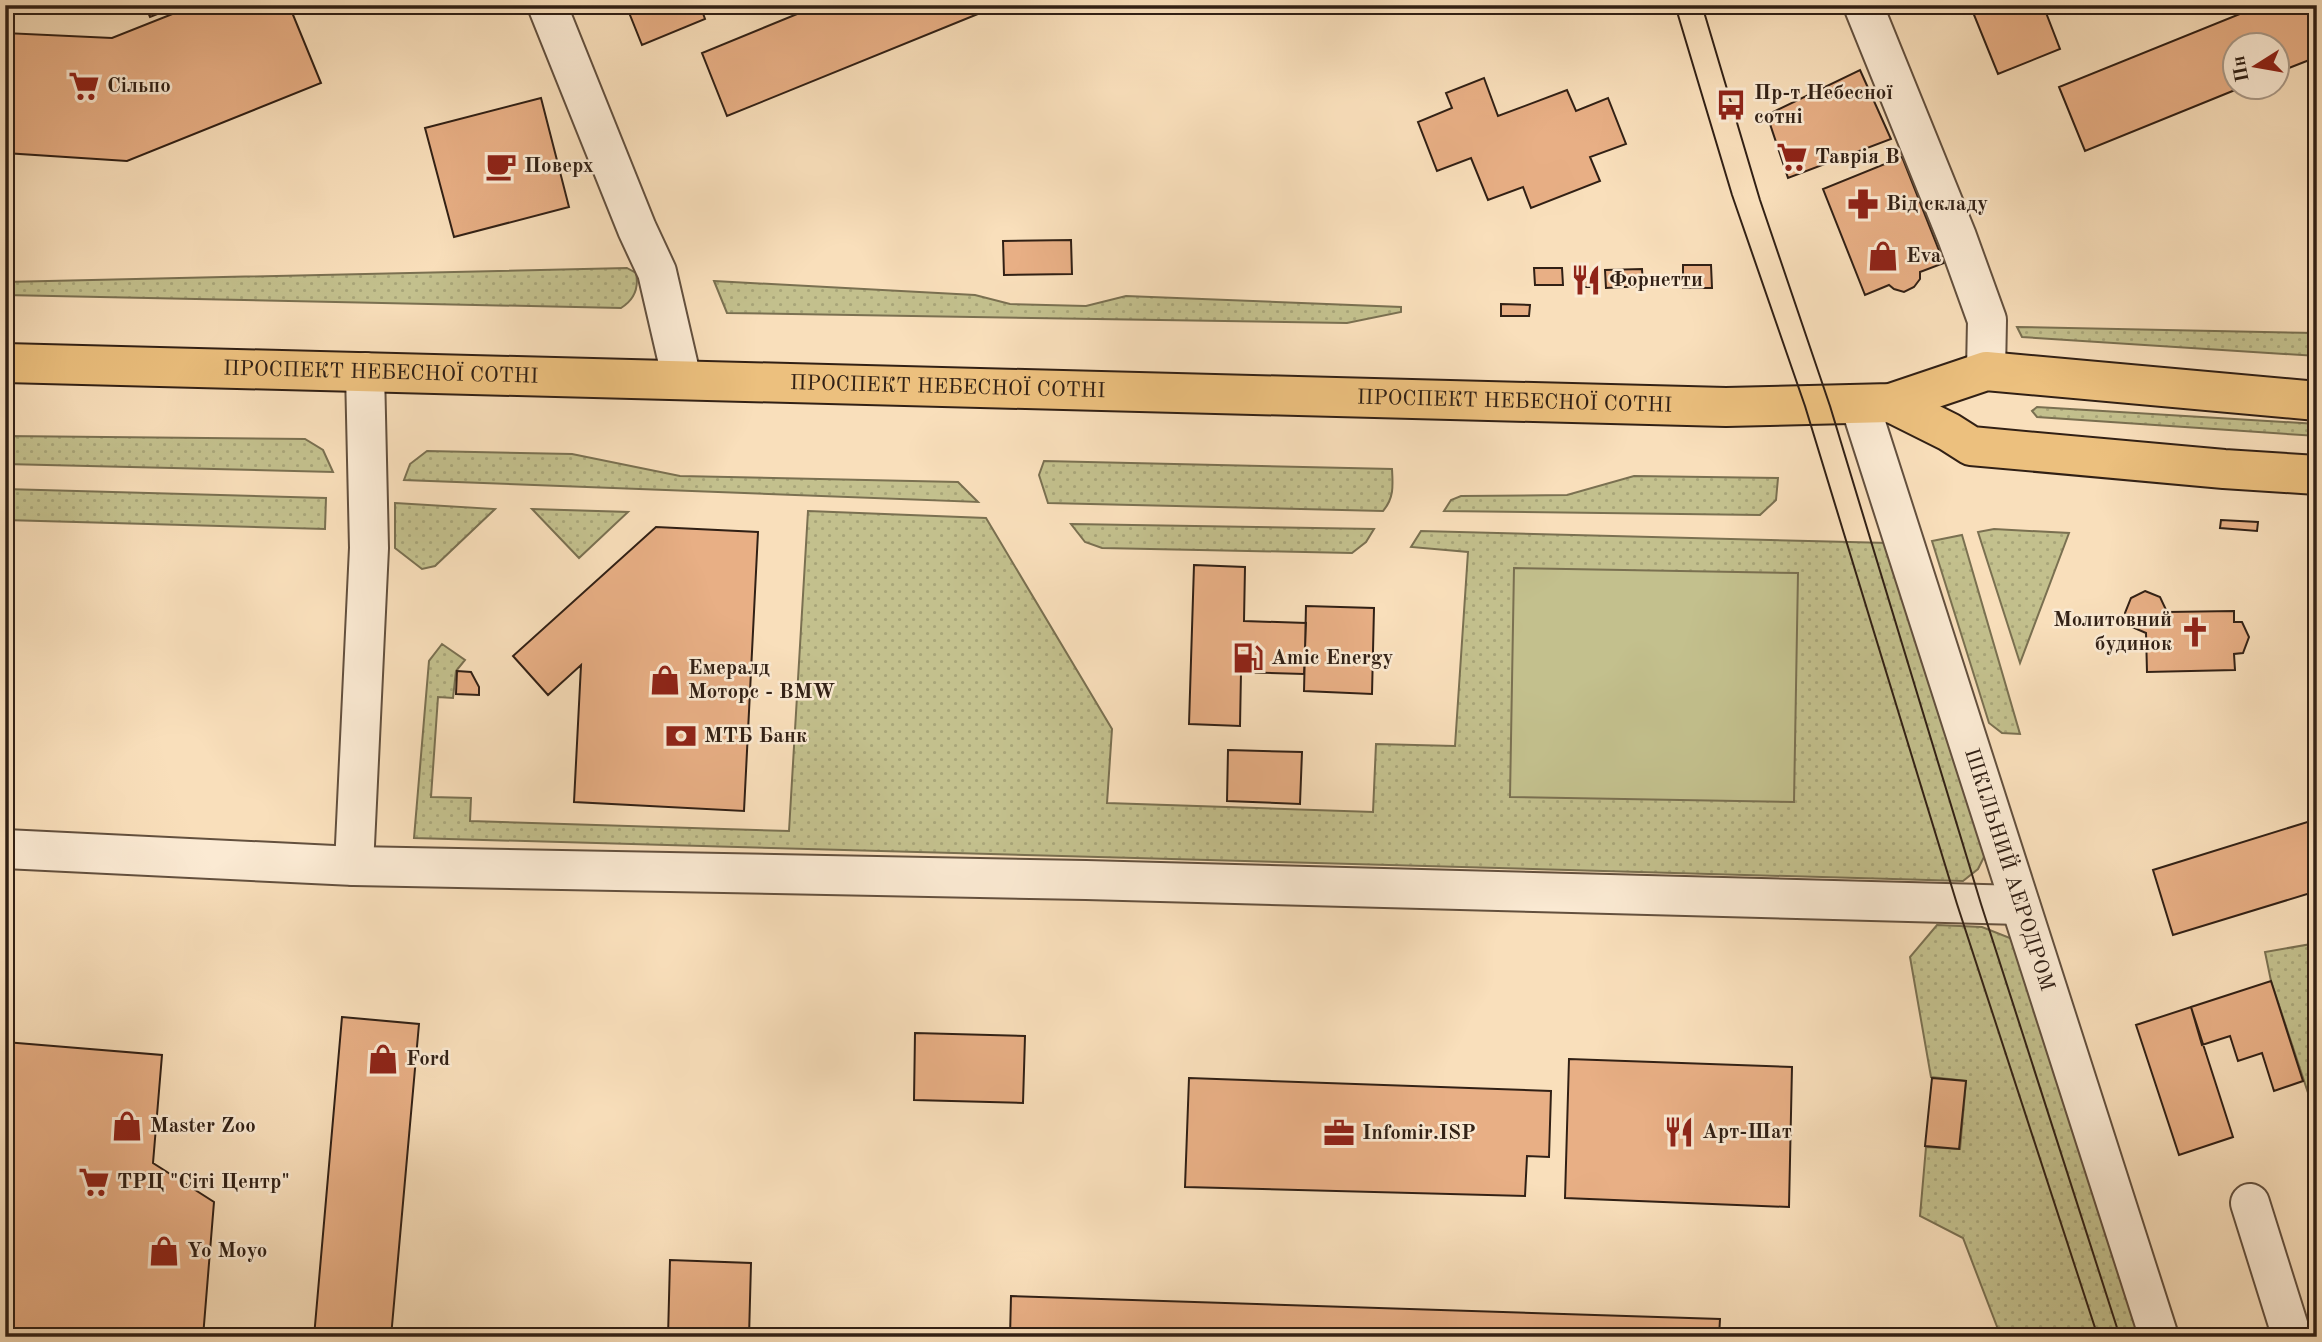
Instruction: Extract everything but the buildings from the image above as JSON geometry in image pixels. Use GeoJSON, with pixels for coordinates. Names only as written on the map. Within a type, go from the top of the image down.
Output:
{"type":"FeatureCollection","features":[{"type":"Feature","properties":{"kind":"main road","name":"ПРОСПЕКТ НЕБЕСНОЇ СОТНІ"},"geometry":{"type":"LineString","coordinates":[[5,363],[1726,407],[1876,404],[1986,371],[2317,401]]}},
{"type":"Feature","properties":{"kind":"main road","name":"ПРОСПЕКТ НЕБЕСНОЇ СОТНІ"},"geometry":{"type":"LineString","coordinates":[[1876,404],[1949,432],[1971,446],[2317,475]]}},
{"type":"Feature","properties":{"kind":"street"},"geometry":{"type":"LineString","coordinates":[[547,5],[637,229],[657,272],[682,380]]}},
{"type":"Feature","properties":{"kind":"street"},"geometry":{"type":"LineString","coordinates":[[1863,5],[1957,237],[1987,320],[1986,371]]}},
{"type":"Feature","properties":{"kind":"street"},"geometry":{"type":"LineString","coordinates":[[354,866],[369,548],[365,372]]}},
{"type":"Feature","properties":{"kind":"street","name":"ШКІЛЬНИЙ АЕРОДРОМ"},"geometry":{"type":"LineString","coordinates":[[1876,404],[2020,905],[2159,1337]]}},
{"type":"Feature","properties":{"kind":"street"},"geometry":{"type":"LineString","coordinates":[[5,849],[354,866],[1072,880],[2020,905]]}},
{"type":"Feature","properties":{"kind":"street"},"geometry":{"type":"LineString","coordinates":[[2250,1203],[2292,1337]]}},
{"type":"Feature","properties":{"kind":"shaded area"},"geometry":{"type":"Polygon","coordinates":[[[627,268],[636,273],[637,284],[635,293],[621,308],[5,295],[5,282],[627,268]]]}},
{"type":"Feature","properties":{"kind":"shaded area"},"geometry":{"type":"Polygon","coordinates":[[[714,281],[975,295],[1010,304],[1086,306],[1126,296],[1401,307],[1401,312],[1347,323],[727,313],[714,281]]]}},
{"type":"Feature","properties":{"kind":"shaded area"},"geometry":{"type":"Polygon","coordinates":[[[2017,327],[2317,333],[2317,356],[2022,337],[2017,327]]]}},
{"type":"Feature","properties":{"kind":"shaded area"},"geometry":{"type":"Polygon","coordinates":[[[2037,407],[2317,424],[2317,436],[2037,417],[2032,411],[2037,407]]]}},
{"type":"Feature","properties":{"kind":"shaded area"},"geometry":{"type":"Polygon","coordinates":[[[5,436],[305,439],[323,450],[333,472],[5,464],[5,436]]]}},
{"type":"Feature","properties":{"kind":"shaded area"},"geometry":{"type":"Polygon","coordinates":[[[427,451],[572,454],[680,476],[958,482],[978,502],[404,480],[410,464],[427,451]]]}},
{"type":"Feature","properties":{"kind":"shaded area"},"geometry":{"type":"Polygon","coordinates":[[[1044,461],[1392,469],[1392,486],[1391,496],[1383,511],[1048,503],[1039,475],[1044,461]]]}},
{"type":"Feature","properties":{"kind":"shaded area"},"geometry":{"type":"Polygon","coordinates":[[[1634,476],[1778,478],[1776,500],[1760,515],[1444,511],[1451,500],[1461,496],[1567,495],[1634,476]]]}},
{"type":"Feature","properties":{"kind":"shaded area"},"geometry":{"type":"Polygon","coordinates":[[[5,489],[326,498],[325,529],[5,520],[5,489]]]}},
{"type":"Feature","properties":{"kind":"shaded area"},"geometry":{"type":"Polygon","coordinates":[[[395,503],[495,509],[435,566],[422,569],[395,548],[395,503]]]}},
{"type":"Feature","properties":{"kind":"shaded area"},"geometry":{"type":"Polygon","coordinates":[[[532,509],[628,512],[579,558],[532,509]]]}},
{"type":"Feature","properties":{"kind":"shaded area"},"geometry":{"type":"Polygon","coordinates":[[[808,511],[986,518],[1112,729],[1107,803],[1373,812],[1376,744],[1455,746],[1468,552],[1411,547],[1421,531],[1889,543],[1986,853],[1978,869],[1963,881],[414,838],[429,661],[442,644],[465,660],[456,671],[453,698],[438,697],[431,797],[471,798],[470,821],[789,831],[808,511]]]}},
{"type":"Feature","properties":{"kind":"shaded area"},"geometry":{"type":"Polygon","coordinates":[[[1071,524],[1374,529],[1366,542],[1352,553],[1102,548],[1085,542],[1071,524]]]}},
{"type":"Feature","properties":{"kind":"shaded area"},"geometry":{"type":"Polygon","coordinates":[[[1994,529],[2069,533],[2020,663],[1978,532],[1994,529]]]}},
{"type":"Feature","properties":{"kind":"shaded area"},"geometry":{"type":"Polygon","coordinates":[[[1962,535],[2020,734],[2002,733],[1989,723],[1932,541],[1962,535]]]}},
{"type":"Feature","properties":{"kind":"shaded area"},"geometry":{"type":"Polygon","coordinates":[[[1514,568],[1798,573],[1794,802],[1510,797],[1514,568]]]}},
{"type":"Feature","properties":{"kind":"shaded area"},"geometry":{"type":"Polygon","coordinates":[[[1937,925],[1982,927],[2015,940],[2141,1337],[2001,1337],[1963,1238],[1920,1216],[1926,1147],[1960,1149],[1966,1081],[1931,1077],[1910,957],[1937,925]]]}},
{"type":"Feature","properties":{"kind":"shaded area"},"geometry":{"type":"Polygon","coordinates":[[[2317,943],[2317,1120],[2271,981],[2265,952],[2317,943]]]}},
{"type":"Feature","properties":{"kind":"tram line"},"geometry":{"type":"LineString","coordinates":[[1675,5],[1732,195],[1805,406],[1957,904],[2098,1337]]}},
{"type":"Feature","properties":{"kind":"tram line"},"geometry":{"type":"LineString","coordinates":[[1702,5],[1760,200],[1830,406],[1981,904],[2120,1337]]}},
{"type":"Feature","properties":{"kind":"place","name":"Сільпо"},"geometry":{"type":"Point","coordinates":[84,86]}},
{"type":"Feature","properties":{"kind":"place","name":"Пр-т Небесної сотні"},"geometry":{"type":"Point","coordinates":[1731,105]}},
{"type":"Feature","properties":{"kind":"place","name":"Таврія В"},"geometry":{"type":"Point","coordinates":[1792,157]}},
{"type":"Feature","properties":{"kind":"place","name":"Поверх"},"geometry":{"type":"Point","coordinates":[501,166]}},
{"type":"Feature","properties":{"kind":"place","name":"Від складу"},"geometry":{"type":"Point","coordinates":[1863,204]}},
{"type":"Feature","properties":{"kind":"place","name":"Eva"},"geometry":{"type":"Point","coordinates":[1883,256]}},
{"type":"Feature","properties":{"kind":"place","name":"Форнетти"},"geometry":{"type":"Point","coordinates":[1586,280]}},
{"type":"Feature","properties":{"kind":"place","name":"Молитовний будинок"},"geometry":{"type":"Point","coordinates":[2195,632]}},
{"type":"Feature","properties":{"kind":"place","name":"Amic Energy"},"geometry":{"type":"Point","coordinates":[1248,658]}},
{"type":"Feature","properties":{"kind":"place","name":"Емералд Моторс - BMW"},"geometry":{"type":"Point","coordinates":[665,680]}},
{"type":"Feature","properties":{"kind":"place","name":"МТБ Банк"},"geometry":{"type":"Point","coordinates":[681,736]}},
{"type":"Feature","properties":{"kind":"place","name":"Ford"},"geometry":{"type":"Point","coordinates":[383,1059]}},
{"type":"Feature","properties":{"kind":"place","name":"Master Zoo"},"geometry":{"type":"Point","coordinates":[127,1126]}},
{"type":"Feature","properties":{"kind":"place","name":"Арт-Шат"},"geometry":{"type":"Point","coordinates":[1679,1132]}},
{"type":"Feature","properties":{"kind":"place","name":"Infomir.ISP"},"geometry":{"type":"Point","coordinates":[1339,1133]}},
{"type":"Feature","properties":{"kind":"place","name":"ТРЦ \"Сіті Центр\""},"geometry":{"type":"Point","coordinates":[94,1182]}},
{"type":"Feature","properties":{"kind":"place","name":"Yo Moyo"},"geometry":{"type":"Point","coordinates":[164,1251]}}]}
